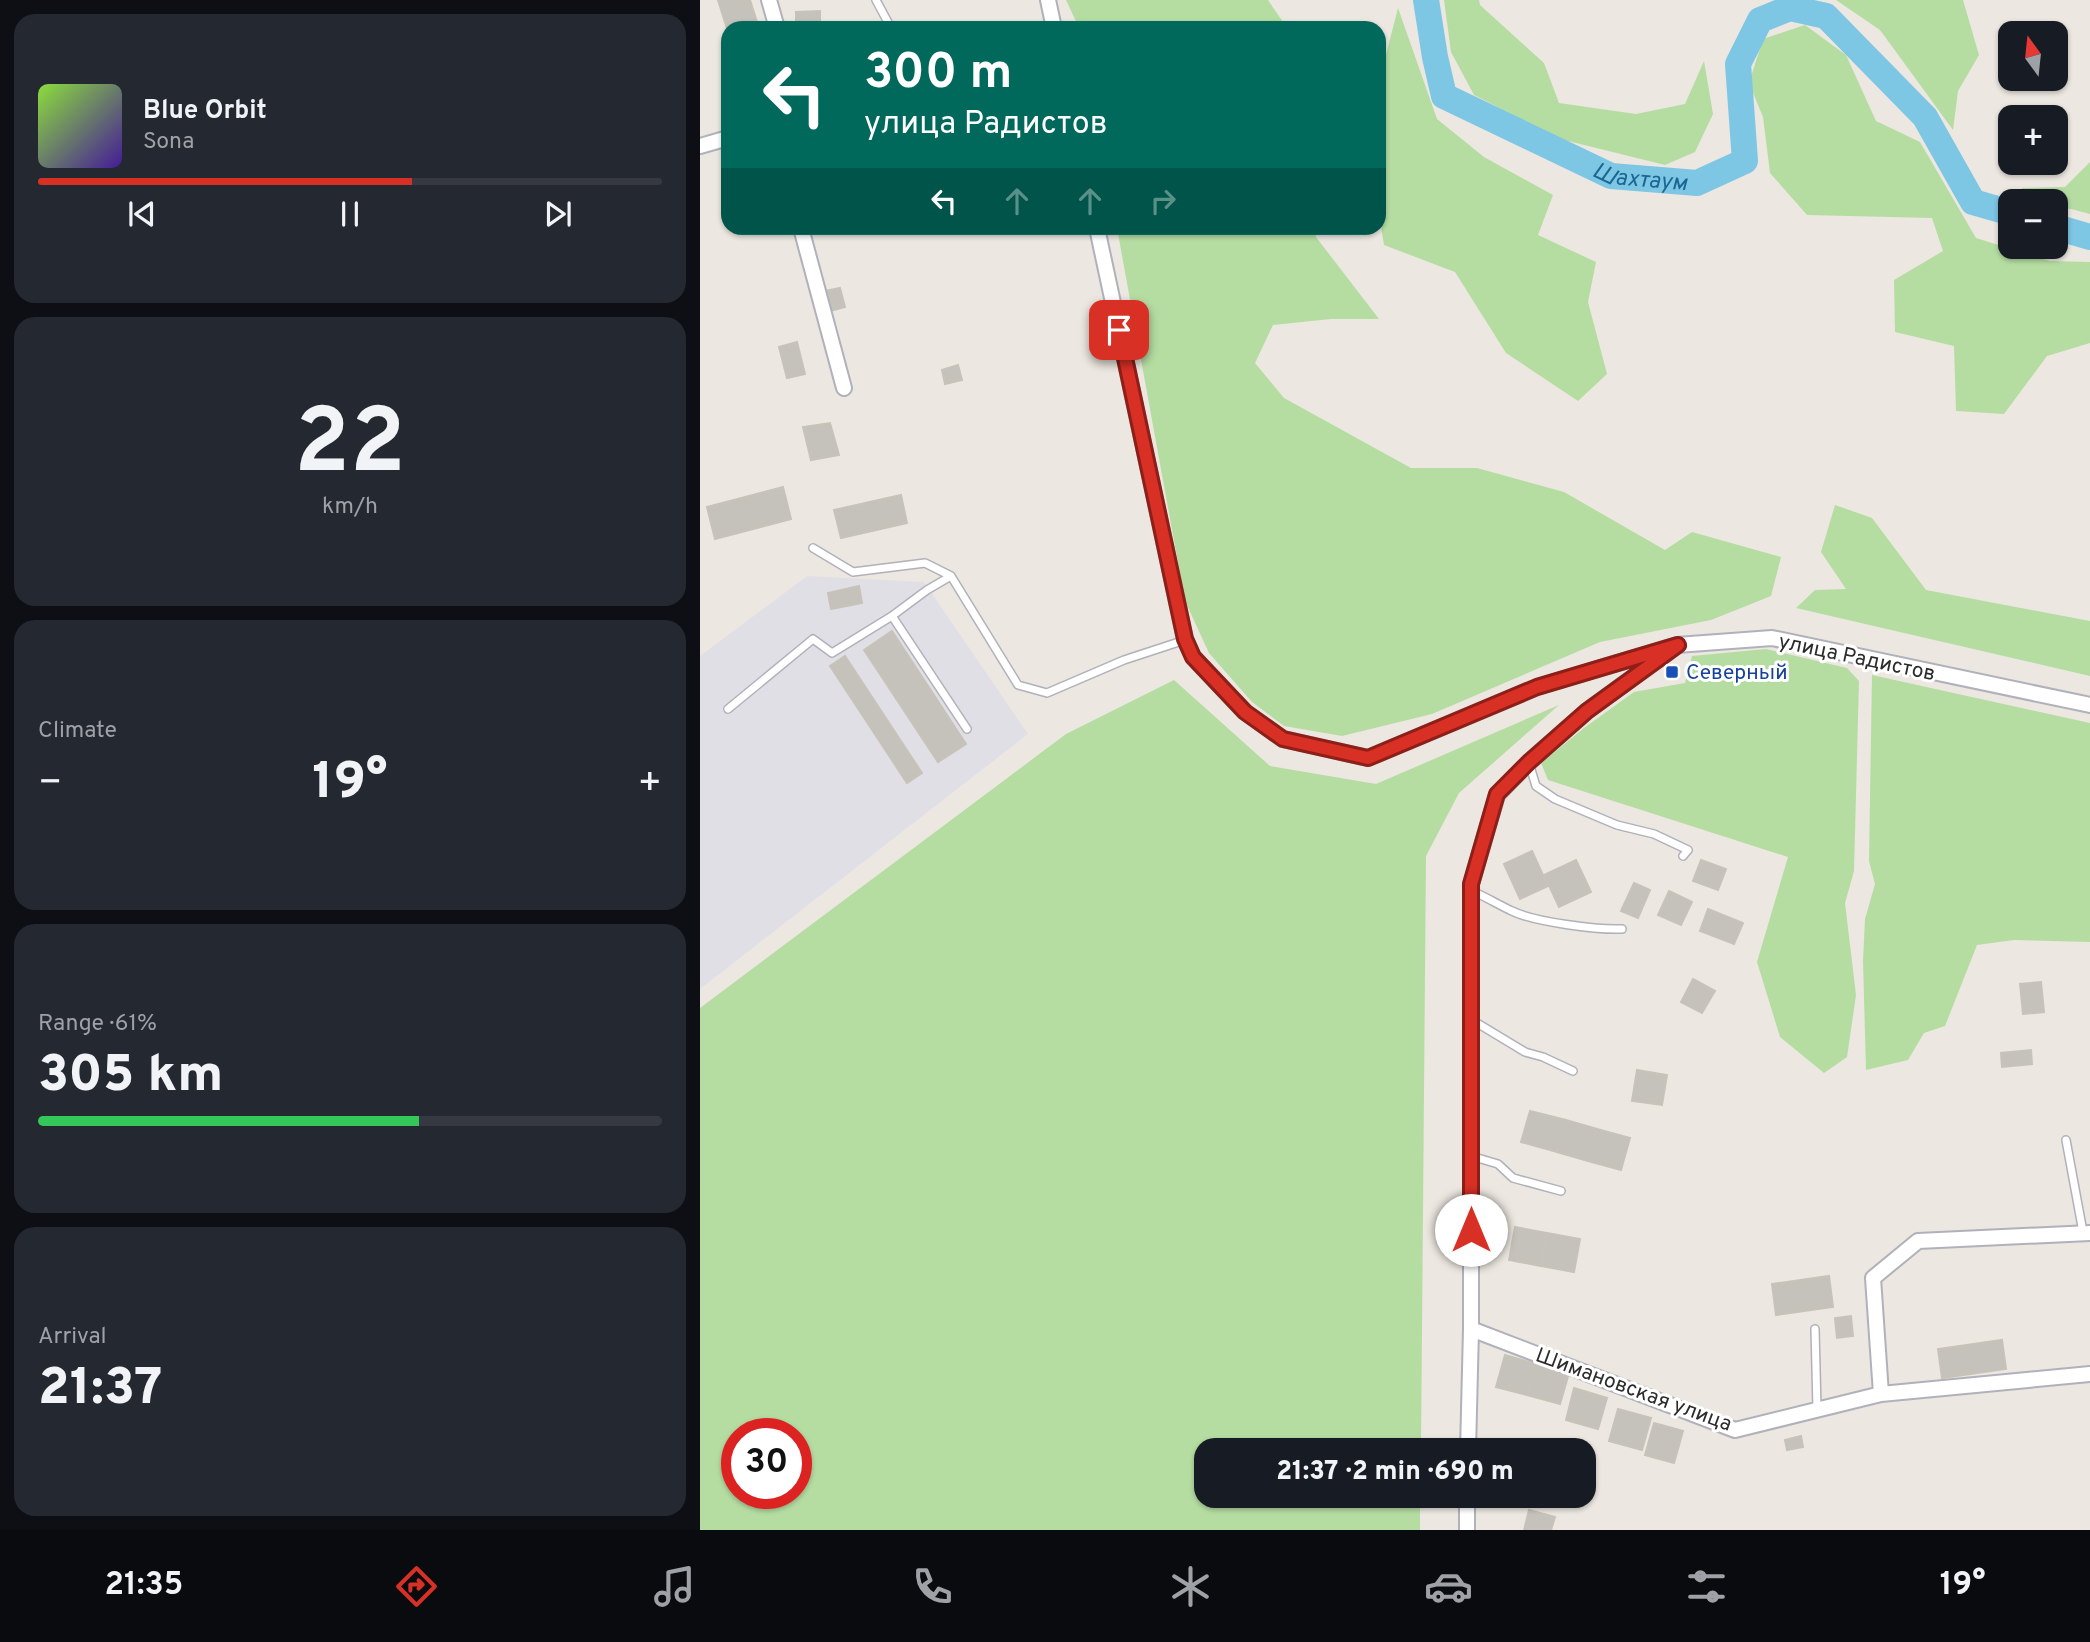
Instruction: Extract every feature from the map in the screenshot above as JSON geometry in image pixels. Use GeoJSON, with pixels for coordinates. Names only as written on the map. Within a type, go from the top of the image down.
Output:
{"type":"FeatureCollection","features":[{"type":"Feature","properties":{"kind":"street"},"geometry":{"type":"LineString","coordinates":[[769,0],[775,21]]}},
{"type":"Feature","properties":{"kind":"street"},"geometry":{"type":"LineString","coordinates":[[1048,0],[1052,21]]}},
{"type":"Feature","properties":{"kind":"street"},"geometry":{"type":"LineString","coordinates":[[700,146],[721,140]]}},
{"type":"Feature","properties":{"kind":"street"},"geometry":{"type":"LineString","coordinates":[[803,235],[844,388]]}},
{"type":"Feature","properties":{"kind":"street","name":"улица Радистов"},"geometry":{"type":"LineString","coordinates":[[1098,235],[1185,639],[1193,657],[1245,712],[1283,739],[1368,758],[1537,687],[1678,645],[1772,639],[2090,705]]}},
{"type":"Feature","properties":{"kind":"street"},"geometry":{"type":"LineString","coordinates":[[1468,1438],[1471,1329],[1471,884],[1497,794],[1587,711],[1678,645]]}},
{"type":"Feature","properties":{"kind":"street"},"geometry":{"type":"LineString","coordinates":[[1881,1394],[1873,1278],[1909,1248],[1918,1241],[2087,1233]]}},
{"type":"Feature","properties":{"kind":"street","name":"Шимановская улица"},"geometry":{"type":"LineString","coordinates":[[1471,1329],[1735,1430],[1881,1394],[2090,1374]]}},
{"type":"Feature","properties":{"kind":"street"},"geometry":{"type":"LineString","coordinates":[[1467,1508],[1467,1530]]}},
{"type":"Feature","properties":{"kind":"lane"},"geometry":{"type":"LineString","coordinates":[[876,0],[887,21]]}},
{"type":"Feature","properties":{"kind":"lane"},"geometry":{"type":"LineString","coordinates":[[813,548],[853,572],[925,563],[951,576],[1018,685],[1047,692],[1124,660],[1185,639]]}},
{"type":"Feature","properties":{"kind":"lane"},"geometry":{"type":"LineString","coordinates":[[728,709],[813,639],[832,653],[951,576]]}},
{"type":"Feature","properties":{"kind":"lane"},"geometry":{"type":"LineString","coordinates":[[892,616],[967,729]]}},
{"type":"Feature","properties":{"kind":"lane"},"geometry":{"type":"LineString","coordinates":[[1529,762],[1536,786],[1555,799],[1617,825],[1654,834],[1688,850],[1683,856]]}},
{"type":"Feature","properties":{"kind":"lane"},"geometry":{"type":"LineString","coordinates":[[1472,890],[1531,918],[1609,930],[1622,929]]}},
{"type":"Feature","properties":{"kind":"lane"},"geometry":{"type":"LineString","coordinates":[[1471,1020],[1525,1052],[1573,1070]]}},
{"type":"Feature","properties":{"kind":"lane"},"geometry":{"type":"LineString","coordinates":[[2066,1140],[2087,1233]]}},
{"type":"Feature","properties":{"kind":"lane"},"geometry":{"type":"LineString","coordinates":[[1471,1156],[1498,1164],[1513,1178],[1561,1191]]}},
{"type":"Feature","properties":{"kind":"lane"},"geometry":{"type":"LineString","coordinates":[[1815,1329],[1817,1409]]}},
{"type":"Feature","properties":{"kind":"shaded area"},"geometry":{"type":"Polygon","coordinates":[[[807,576],[924,582],[1028,734],[700,989],[700,656],[807,576]]]}},
{"type":"Feature","properties":{"kind":"green space"},"geometry":{"type":"Polygon","coordinates":[[[1066,0],[1268,0],[1282,21],[1076,21],[1066,0]]]}},
{"type":"Feature","properties":{"kind":"green space"},"geometry":{"type":"Polygon","coordinates":[[[1444,0],[1479,0],[1480,5],[1544,63],[1559,103],[1636,114],[1685,104],[1704,61],[1713,114],[1695,152],[1665,165],[1560,139],[1474,95],[1451,52],[1444,0]]]}},
{"type":"Feature","properties":{"kind":"green space"},"geometry":{"type":"Polygon","coordinates":[[[1836,0],[1963,0],[1979,55],[1958,91],[1953,130],[1880,30],[1836,0]]]}},
{"type":"Feature","properties":{"kind":"green space"},"geometry":{"type":"Polygon","coordinates":[[[1398,8],[1437,119],[1484,157],[1553,195],[1538,235],[1596,262],[1588,302],[1607,374],[1578,401],[1506,353],[1455,272],[1384,245],[1386,55],[1398,8]]]}},
{"type":"Feature","properties":{"kind":"green space"},"geometry":{"type":"Polygon","coordinates":[[[1805,25],[1846,55],[1876,121],[1920,142],[1976,238],[1998,245],[1998,259],[2090,262],[2090,343],[2047,356],[2004,414],[1956,411],[1954,346],[1895,332],[1894,280],[1943,251],[1932,218],[1807,215],[1770,173],[1763,117],[1749,83],[1763,39],[1805,25]]]}},
{"type":"Feature","properties":{"kind":"green space"},"geometry":{"type":"Polygon","coordinates":[[[2090,162],[2090,214],[2068,209],[2068,189],[2022,188],[2065,187],[2090,162]]]}},
{"type":"Feature","properties":{"kind":"green space"},"geometry":{"type":"Polygon","coordinates":[[[1118,235],[1316,235],[1379,319],[1331,319],[1273,325],[1255,363],[1284,398],[1411,468],[1477,468],[1564,492],[1665,550],[1692,532],[1781,557],[1771,596],[1711,620],[1600,642],[1432,714],[1342,736],[1284,726],[1252,702],[1209,653],[1185,601],[1118,235]]]}},
{"type":"Feature","properties":{"kind":"green space"},"geometry":{"type":"Polygon","coordinates":[[[1835,505],[1872,518],[1926,590],[2090,621],[2090,676],[1796,608],[1815,590],[1846,589],[1821,552],[1835,505]]]}},
{"type":"Feature","properties":{"kind":"green space"},"geometry":{"type":"Polygon","coordinates":[[[1766,649],[1847,668],[1859,681],[1854,871],[1845,903],[1856,995],[1847,1057],[1824,1073],[1780,1037],[1757,962],[1788,857],[1548,780],[1541,763],[1634,692],[1685,683],[1692,656],[1766,649]]]}},
{"type":"Feature","properties":{"kind":"green space"},"geometry":{"type":"Polygon","coordinates":[[[1872,675],[2090,723],[2090,942],[2014,940],[1977,945],[1945,1026],[1924,1033],[1908,1060],[1866,1070],[1863,961],[1865,919],[1875,884],[1869,861],[1872,675]]]}},
{"type":"Feature","properties":{"kind":"green space"},"geometry":{"type":"Polygon","coordinates":[[[1174,680],[1270,766],[1376,784],[1559,705],[1459,793],[1426,856],[1421,1438],[1194,1438],[1194,1508],[1420,1508],[1420,1530],[700,1530],[700,1008],[1066,734],[1174,680]]]}},
{"type":"Feature","properties":{"kind":"building"},"geometry":{"type":"Polygon","coordinates":[[[718,0],[750,0],[757,21],[725,21],[718,0]]]}},
{"type":"Feature","properties":{"kind":"building"},"geometry":{"type":"Polygon","coordinates":[[[820,11],[820,21],[796,21],[796,12],[820,11]]]}},
{"type":"Feature","properties":{"kind":"building"},"geometry":{"type":"Polygon","coordinates":[[[840,288],[845,307],[830,311],[825,291],[840,288]]]}},
{"type":"Feature","properties":{"kind":"building"},"geometry":{"type":"Polygon","coordinates":[[[797,342],[805,374],[787,378],[779,347],[797,342]]]}},
{"type":"Feature","properties":{"kind":"building"},"geometry":{"type":"Polygon","coordinates":[[[958,365],[962,380],[945,384],[942,370],[958,365]]]}},
{"type":"Feature","properties":{"kind":"building"},"geometry":{"type":"Polygon","coordinates":[[[830,423],[839,455],[811,460],[803,427],[830,423]]]}},
{"type":"Feature","properties":{"kind":"building"},"geometry":{"type":"Polygon","coordinates":[[[783,487],[791,519],[715,539],[707,507],[783,487]]]}},
{"type":"Feature","properties":{"kind":"building"},"geometry":{"type":"Polygon","coordinates":[[[901,495],[907,523],[841,538],[834,510],[901,495]]]}},
{"type":"Feature","properties":{"kind":"building"},"geometry":{"type":"Polygon","coordinates":[[[859,586],[862,603],[831,609],[828,593],[859,586]]]}},
{"type":"Feature","properties":{"kind":"building"},"geometry":{"type":"Polygon","coordinates":[[[892,631],[966,744],[938,762],[864,650],[892,631]]]}},
{"type":"Feature","properties":{"kind":"building"},"geometry":{"type":"Polygon","coordinates":[[[845,656],[922,773],[907,783],[830,666],[845,656]]]}},
{"type":"Feature","properties":{"kind":"building"},"geometry":{"type":"Polygon","coordinates":[[[1532,851],[1548,886],[1520,899],[1504,864],[1532,851]]]}},
{"type":"Feature","properties":{"kind":"building"},"geometry":{"type":"Polygon","coordinates":[[[1576,860],[1591,892],[1559,907],[1544,875],[1576,860]]]}},
{"type":"Feature","properties":{"kind":"building"},"geometry":{"type":"Polygon","coordinates":[[[1701,860],[1726,869],[1718,890],[1693,881],[1701,860]]]}},
{"type":"Feature","properties":{"kind":"building"},"geometry":{"type":"Polygon","coordinates":[[[1634,883],[1650,890],[1638,918],[1621,911],[1634,883]]]}},
{"type":"Feature","properties":{"kind":"building"},"geometry":{"type":"Polygon","coordinates":[[[1669,891],[1692,902],[1681,925],[1658,915],[1669,891]]]}},
{"type":"Feature","properties":{"kind":"building"},"geometry":{"type":"Polygon","coordinates":[[[1708,909],[1743,923],[1734,944],[1700,931],[1708,909]]]}},
{"type":"Feature","properties":{"kind":"building"},"geometry":{"type":"Polygon","coordinates":[[[1693,979],[1715,991],[1702,1013],[1681,1002],[1693,979]]]}},
{"type":"Feature","properties":{"kind":"building"},"geometry":{"type":"Polygon","coordinates":[[[2041,982],[2044,1012],[2023,1014],[2020,984],[2041,982]]]}},
{"type":"Feature","properties":{"kind":"building"},"geometry":{"type":"Polygon","coordinates":[[[2031,1050],[2032,1064],[2002,1067],[2001,1053],[2031,1050]]]}},
{"type":"Feature","properties":{"kind":"building"},"geometry":{"type":"Polygon","coordinates":[[[1637,1070],[1667,1075],[1662,1105],[1632,1101],[1637,1070]]]}},
{"type":"Feature","properties":{"kind":"building"},"geometry":{"type":"Polygon","coordinates":[[[1530,1111],[1566,1120],[1557,1152],[1521,1142],[1530,1111]]]}},
{"type":"Feature","properties":{"kind":"building"},"geometry":{"type":"Polygon","coordinates":[[[1566,1120],[1597,1129],[1588,1161],[1557,1152],[1566,1120]]]}},
{"type":"Feature","properties":{"kind":"building"},"geometry":{"type":"Polygon","coordinates":[[[1597,1129],[1630,1138],[1621,1170],[1588,1161],[1597,1129]]]}},
{"type":"Feature","properties":{"kind":"building"},"geometry":{"type":"Polygon","coordinates":[[[1515,1227],[1547,1233],[1541,1266],[1509,1260],[1515,1227]]]}},
{"type":"Feature","properties":{"kind":"building"},"geometry":{"type":"Polygon","coordinates":[[[1547,1233],[1580,1239],[1574,1272],[1541,1266],[1547,1233]]]}},
{"type":"Feature","properties":{"kind":"building"},"geometry":{"type":"Polygon","coordinates":[[[1829,1276],[1833,1307],[1776,1315],[1772,1284],[1829,1276]]]}},
{"type":"Feature","properties":{"kind":"building"},"geometry":{"type":"Polygon","coordinates":[[[1851,1316],[1853,1336],[1837,1338],[1835,1318],[1851,1316]]]}},
{"type":"Feature","properties":{"kind":"building"},"geometry":{"type":"Polygon","coordinates":[[[2002,1340],[2006,1369],[1942,1378],[1938,1349],[2002,1340]]]}},
{"type":"Feature","properties":{"kind":"building"},"geometry":{"type":"Polygon","coordinates":[[[1505,1355],[1536,1364],[1527,1395],[1496,1387],[1505,1355]]]}},
{"type":"Feature","properties":{"kind":"building"},"geometry":{"type":"Polygon","coordinates":[[[1536,1364],[1569,1373],[1560,1404],[1527,1395],[1536,1364]]]}},
{"type":"Feature","properties":{"kind":"building"},"geometry":{"type":"Polygon","coordinates":[[[1574,1388],[1607,1398],[1598,1429],[1566,1420],[1574,1388]]]}},
{"type":"Feature","properties":{"kind":"building"},"geometry":{"type":"Polygon","coordinates":[[[1618,1409],[1651,1418],[1642,1450],[1609,1441],[1618,1409]]]}},
{"type":"Feature","properties":{"kind":"building"},"geometry":{"type":"Polygon","coordinates":[[[1654,1423],[1683,1431],[1674,1463],[1645,1455],[1654,1423]]]}},
{"type":"Feature","properties":{"kind":"building"},"geometry":{"type":"Polygon","coordinates":[[[1801,1436],[1803,1447],[1787,1450],[1785,1440],[1801,1436]]]}},
{"type":"Feature","properties":{"kind":"building"},"geometry":{"type":"Polygon","coordinates":[[[1529,1510],[1555,1517],[1551,1530],[1524,1530],[1529,1510]]]}},
{"type":"Feature","properties":{"kind":"waterway","name":"Шахтаум"},"geometry":{"type":"LineString","coordinates":[[1426,0],[1444,96],[1611,176],[1697,183],[1745,161],[1738,64],[1760,20],[1790,8],[1826,16],[1925,117],[1973,202],[1998,209]]}},
{"type":"Feature","properties":{"kind":"waterway","name":"Шахтаум"},"geometry":{"type":"LineString","coordinates":[[2068,231],[2090,237]]}},
{"type":"Feature","properties":{"kind":"place","name":"Северный"},"geometry":{"type":"Point","coordinates":[1672,672]}},
{"type":"Feature","properties":{"kind":"route"},"geometry":{"type":"LineString","coordinates":[[1119,330],[1185,639],[1193,657],[1245,712],[1283,739],[1368,758],[1537,687],[1678,645],[1587,711],[1497,794],[1471,884],[1471,1230]]}}]}
